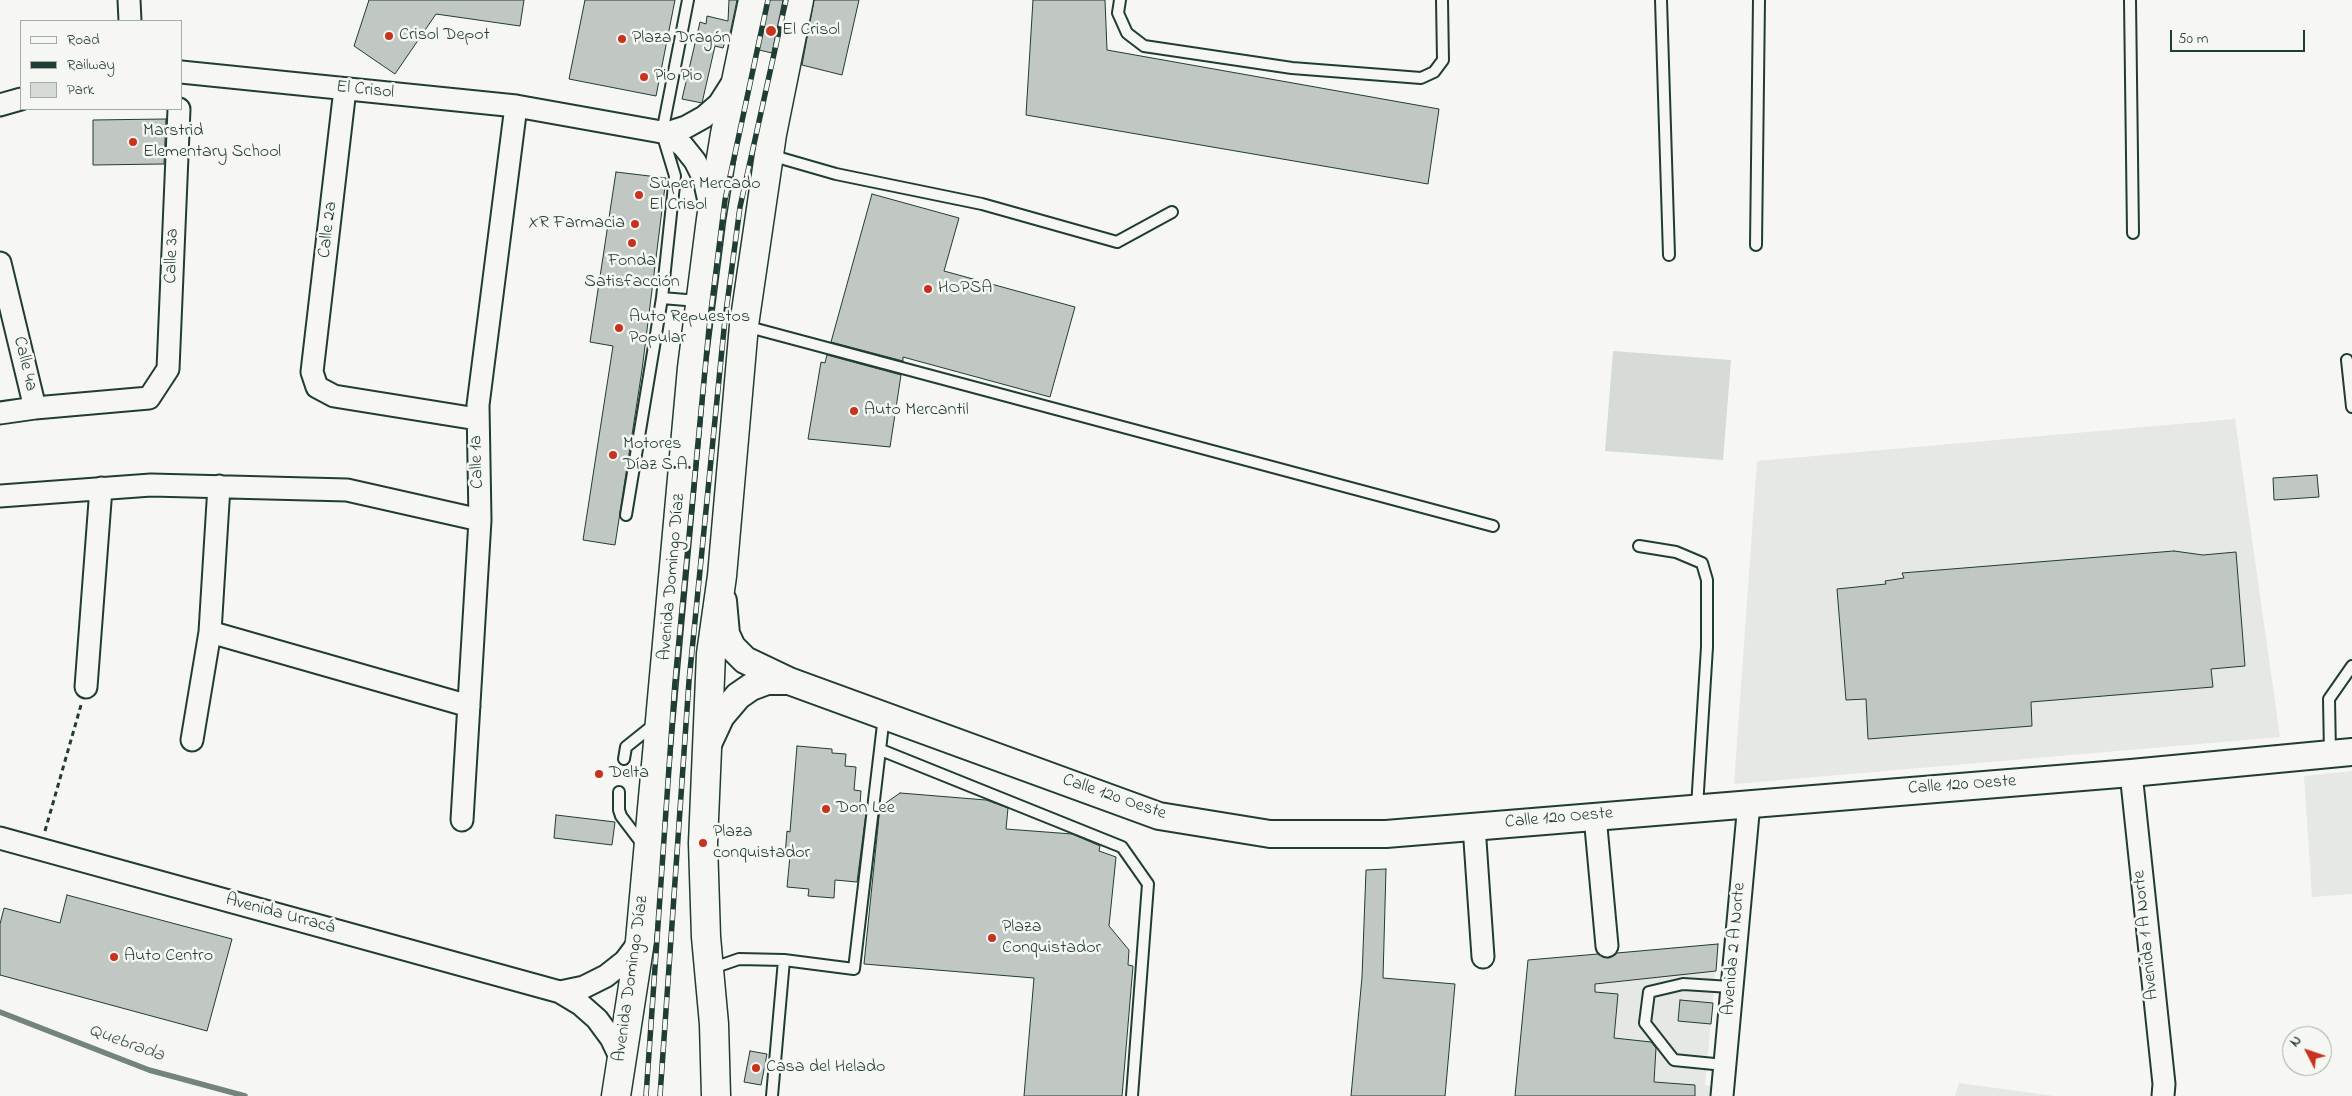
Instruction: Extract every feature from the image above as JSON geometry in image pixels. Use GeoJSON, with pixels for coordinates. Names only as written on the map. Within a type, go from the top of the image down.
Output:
{"type":"FeatureCollection","features":[{"type":"Feature","properties":{"kind":"main road","name":"Avenida Domingo Díaz"},"geometry":{"type":"LineString","coordinates":[[616,1096],[640,941],[692,368],[700,301],[725,134],[753,0]]}},
{"type":"Feature","properties":{"kind":"main road"},"geometry":{"type":"LineString","coordinates":[[716,1096],[714,1024],[709,969],[703,843],[706,747],[712,654],[722,576],[744,325],[769,154],[799,0]]}},
{"type":"Feature","properties":{"kind":"main road"},"geometry":{"type":"LineString","coordinates":[[697,1096],[698,1077],[714,1024]]}},
{"type":"Feature","properties":{"kind":"main road"},"geometry":{"type":"LineString","coordinates":[[621,1059],[625,1096]]}},
{"type":"Feature","properties":{"kind":"street"},"geometry":{"type":"LineString","coordinates":[[129,0],[130,20]]}},
{"type":"Feature","properties":{"kind":"street"},"geometry":{"type":"LineString","coordinates":[[665,133],[686,127],[704,117],[731,87],[739,68]]}},
{"type":"Feature","properties":{"kind":"street","name":"El Crisol"},"geometry":{"type":"LineString","coordinates":[[182,72],[516,106],[665,133]]}},
{"type":"Feature","properties":{"kind":"street","name":"Calle 2a"},"geometry":{"type":"LineString","coordinates":[[346,89],[312,372],[317,387],[334,396],[477,419]]}},
{"type":"Feature","properties":{"kind":"street"},"geometry":{"type":"LineString","coordinates":[[0,105],[20,99]]}},
{"type":"Feature","properties":{"kind":"street","name":"Calle 1a"},"geometry":{"type":"LineString","coordinates":[[462,820],[480,520],[477,419],[516,106]]}},
{"type":"Feature","properties":{"kind":"street","name":"Calle 3a"},"geometry":{"type":"LineString","coordinates":[[34,408],[149,398],[168,369],[179,110]]}},
{"type":"Feature","properties":{"kind":"street"},"geometry":{"type":"LineString","coordinates":[[665,133],[682,146],[695,161],[704,179],[709,198],[711,219]]}},
{"type":"Feature","properties":{"kind":"street","name":"Calle 4a"},"geometry":{"type":"LineString","coordinates":[[0,263],[34,408]]}},
{"type":"Feature","properties":{"kind":"street"},"geometry":{"type":"LineString","coordinates":[[0,413],[34,408]]}},
{"type":"Feature","properties":{"kind":"street"},"geometry":{"type":"LineString","coordinates":[[0,496],[151,485],[347,490],[480,520]]}},
{"type":"Feature","properties":{"kind":"street"},"geometry":{"type":"LineString","coordinates":[[192,740],[210,632],[219,486]]}},
{"type":"Feature","properties":{"kind":"street"},"geometry":{"type":"LineString","coordinates":[[86,687],[102,488]]}},
{"type":"Feature","properties":{"kind":"street","name":"Calle 120 Oeste"},"geometry":{"type":"LineString","coordinates":[[722,576],[726,634],[732,647],[745,660],[789,681],[885,714],[1159,816],[1270,834],[1386,834],[2341,754]]}},
{"type":"Feature","properties":{"kind":"street"},"geometry":{"type":"LineString","coordinates":[[210,632],[469,706]]}},
{"type":"Feature","properties":{"kind":"street","name":"Calle 120 Oeste"},"geometry":{"type":"LineString","coordinates":[[706,747],[721,716],[738,696],[751,687],[767,681],[789,681]]}},
{"type":"Feature","properties":{"kind":"street","name":"Avenida 1 A Norte"},"geometry":{"type":"LineString","coordinates":[[2131,773],[2164,1084],[2163,1096]]}},
{"type":"Feature","properties":{"kind":"street","name":"Avenida 2 A Norte"},"geometry":{"type":"LineString","coordinates":[[1722,1096],[1749,803]]}},
{"type":"Feature","properties":{"kind":"street"},"geometry":{"type":"LineString","coordinates":[[1595,816],[1607,946]]}},
{"type":"Feature","properties":{"kind":"street"},"geometry":{"type":"LineString","coordinates":[[1474,826],[1483,957]]}},
{"type":"Feature","properties":{"kind":"street","name":"Avenida Urracá"},"geometry":{"type":"LineString","coordinates":[[0,838],[560,992],[580,1004],[597,1019],[611,1038],[621,1059]]}},
{"type":"Feature","properties":{"kind":"street","name":"Avenida Urracá"},"geometry":{"type":"LineString","coordinates":[[560,992],[584,986],[606,976],[625,961],[640,941]]}},
{"type":"Feature","properties":{"kind":"lane"},"geometry":{"type":"LineString","coordinates":[[626,515],[662,298],[675,176],[665,133],[688,0]]}},
{"type":"Feature","properties":{"kind":"lane"},"geometry":{"type":"LineString","coordinates":[[1120,0],[1118,13],[1127,33],[1144,46],[1292,68],[1420,78],[1434,72],[1442,60],[1442,0]]}},
{"type":"Feature","properties":{"kind":"lane"},"geometry":{"type":"LineString","coordinates":[[1661,0],[1669,255]]}},
{"type":"Feature","properties":{"kind":"lane"},"geometry":{"type":"LineString","coordinates":[[1756,245],[1759,0]]}},
{"type":"Feature","properties":{"kind":"lane"},"geometry":{"type":"LineString","coordinates":[[2130,0],[2133,234]]}},
{"type":"Feature","properties":{"kind":"lane"},"geometry":{"type":"LineString","coordinates":[[769,154],[836,174],[982,204],[1117,242],[1172,212]]}},
{"type":"Feature","properties":{"kind":"lane"},"geometry":{"type":"LineString","coordinates":[[662,298],[700,301]]}},
{"type":"Feature","properties":{"kind":"lane"},"geometry":{"type":"LineString","coordinates":[[744,325],[1493,526]]}},
{"type":"Feature","properties":{"kind":"lane"},"geometry":{"type":"LineString","coordinates":[[2347,360],[2352,407]]}},
{"type":"Feature","properties":{"kind":"lane"},"geometry":{"type":"LineString","coordinates":[[1639,546],[1676,552],[1702,563],[1707,580],[1707,647],[1697,807]]}},
{"type":"Feature","properties":{"kind":"lane"},"geometry":{"type":"LineString","coordinates":[[2341,754],[2329,699],[2352,666]]}},
{"type":"Feature","properties":{"kind":"lane"},"geometry":{"type":"LineString","coordinates":[[709,969],[740,959],[784,960],[854,969],[885,714]]}},
{"type":"Feature","properties":{"kind":"lane"},"geometry":{"type":"LineString","coordinates":[[624,759],[626,747],[661,719]]}},
{"type":"Feature","properties":{"kind":"lane"},"geometry":{"type":"LineString","coordinates":[[881,750],[1122,847],[1148,884],[1132,1096]]}},
{"type":"Feature","properties":{"kind":"lane"},"geometry":{"type":"LineString","coordinates":[[619,792],[621,816],[649,852]]}},
{"type":"Feature","properties":{"kind":"lane"},"geometry":{"type":"LineString","coordinates":[[772,1096],[784,960]]}},
{"type":"Feature","properties":{"kind":"lane"},"geometry":{"type":"LineString","coordinates":[[1724,1065],[1674,1060],[1645,1023],[1649,992],[1683,984],[1731,987]]}},
{"type":"Feature","properties":{"kind":"path"},"geometry":{"type":"LineString","coordinates":[[40,849],[86,687]]}},
{"type":"Feature","properties":{"kind":"shaded area"},"geometry":{"type":"Polygon","coordinates":[[[2235,419],[2280,737],[1734,784],[1757,461],[2235,419]]]}},
{"type":"Feature","properties":{"kind":"shaded area"},"geometry":{"type":"Polygon","coordinates":[[[2352,771],[2352,894],[2312,897],[2304,776],[2352,771]]]}},
{"type":"Feature","properties":{"kind":"shaded area"},"geometry":{"type":"Polygon","coordinates":[[[1718,944],[1705,1085],[1717,1087],[1716,1096],[1515,1096],[1528,960],[1718,944]]]}},
{"type":"Feature","properties":{"kind":"shaded area"},"geometry":{"type":"Polygon","coordinates":[[[1959,1083],[2054,1096],[1955,1096],[1959,1083]]]}},
{"type":"Feature","properties":{"kind":"green space"},"geometry":{"type":"Polygon","coordinates":[[[1613,351],[1731,360],[1723,460],[1605,451],[1613,351]]]}},
{"type":"Feature","properties":{"kind":"building","name":"Crisol Depot"},"geometry":{"type":"Polygon","coordinates":[[[369,0],[524,0],[520,26],[436,14],[395,74],[354,46],[369,0]]]}},
{"type":"Feature","properties":{"kind":"building","name":"Plaza Dragón"},"geometry":{"type":"Polygon","coordinates":[[[585,0],[675,0],[656,96],[569,79],[585,0]]]}},
{"type":"Feature","properties":{"kind":"building"},"geometry":{"type":"Polygon","coordinates":[[[729,0],[737,0],[728,43],[725,42],[723,48],[715,46],[702,103],[682,99],[700,22],[706,24],[707,16],[728,21],[729,0]]]}},
{"type":"Feature","properties":{"kind":"building"},"geometry":{"type":"Polygon","coordinates":[[[768,0],[783,0],[772,53],[759,50],[768,0]]]}},
{"type":"Feature","properties":{"kind":"building"},"geometry":{"type":"Polygon","coordinates":[[[814,0],[859,0],[842,75],[802,65],[814,0]]]}},
{"type":"Feature","properties":{"kind":"building"},"geometry":{"type":"Polygon","coordinates":[[[1033,0],[1105,0],[1107,50],[1439,109],[1428,184],[1026,115],[1033,0]]]}},
{"type":"Feature","properties":{"kind":"building","name":"Marstrid Elementary School"},"geometry":{"type":"Polygon","coordinates":[[[166,119],[164,164],[93,165],[93,120],[166,119]]]}},
{"type":"Feature","properties":{"kind":"building"},"geometry":{"type":"Polygon","coordinates":[[[616,172],[666,178],[642,370],[615,545],[583,540],[613,346],[590,342],[616,172]]]}},
{"type":"Feature","properties":{"kind":"building","name":"HOPSA"},"geometry":{"type":"Polygon","coordinates":[[[872,194],[959,218],[944,271],[1075,307],[1050,397],[903,357],[903,361],[831,342],[872,194]]]}},
{"type":"Feature","properties":{"kind":"building","name":"Auto Mercantil"},"geometry":{"type":"Polygon","coordinates":[[[827,355],[901,375],[890,447],[808,439],[821,362],[825,363],[827,355]]]}},
{"type":"Feature","properties":{"kind":"building"},"geometry":{"type":"Polygon","coordinates":[[[2317,475],[2319,497],[2274,500],[2273,478],[2317,475]]]}},
{"type":"Feature","properties":{"kind":"building"},"geometry":{"type":"Polygon","coordinates":[[[2174,551],[2203,555],[2236,552],[2245,666],[2211,669],[2213,687],[2031,702],[2032,726],[1868,739],[1866,699],[1846,700],[1837,589],[1886,584],[1885,581],[1904,578],[1902,573],[2174,551]]]}},
{"type":"Feature","properties":{"kind":"building","name":"Don Lee"},"geometry":{"type":"Polygon","coordinates":[[[797,746],[832,749],[832,753],[846,754],[845,766],[856,767],[854,790],[861,791],[860,804],[867,805],[857,882],[835,880],[834,898],[808,896],[809,889],[787,887],[790,856],[785,856],[787,831],[790,832],[797,746]]]}},
{"type":"Feature","properties":{"kind":"building","name":"Plaza Conquistador"},"geometry":{"type":"Polygon","coordinates":[[[900,793],[986,800],[1008,808],[1006,829],[1072,834],[1100,846],[1099,851],[1116,857],[1109,926],[1129,950],[1128,965],[1133,966],[1122,1096],[1024,1096],[1034,978],[864,964],[880,807],[900,793]]]}},
{"type":"Feature","properties":{"kind":"building"},"geometry":{"type":"Polygon","coordinates":[[[556,815],[615,822],[612,845],[554,838],[556,815]]]}},
{"type":"Feature","properties":{"kind":"building"},"geometry":{"type":"Polygon","coordinates":[[[1386,869],[1383,978],[1455,984],[1445,1096],[1351,1096],[1362,977],[1366,870],[1386,869]]]}},
{"type":"Feature","properties":{"kind":"building","name":"Auto Centro"},"geometry":{"type":"Polygon","coordinates":[[[67,895],[232,939],[207,1031],[0,975],[0,924],[4,908],[60,923],[67,895]]]}},
{"type":"Feature","properties":{"kind":"building"},"geometry":{"type":"Polygon","coordinates":[[[1718,944],[1716,971],[1595,984],[1595,992],[1618,994],[1614,1038],[1651,1042],[1656,1048],[1654,1082],[1695,1085],[1695,1096],[1515,1096],[1528,960],[1598,954],[1608,958],[1617,953],[1718,944]]]}},
{"type":"Feature","properties":{"kind":"building"},"geometry":{"type":"Polygon","coordinates":[[[1680,1000],[1713,1003],[1711,1024],[1678,1021],[1680,1000]]]}},
{"type":"Feature","properties":{"kind":"building","name":"Casa del Helado"},"geometry":{"type":"Polygon","coordinates":[[[750,1051],[767,1054],[761,1085],[744,1082],[750,1051]]]}},
{"type":"Feature","properties":{"kind":"waterway","name":"Quebrada"},"geometry":{"type":"LineString","coordinates":[[0,1012],[149,1070],[245,1096]]}},
{"type":"Feature","properties":{"kind":"railway"},"geometry":{"type":"LineString","coordinates":[[646,1096],[675,682],[710,318],[725,200],[768,0]]}},
{"type":"Feature","properties":{"kind":"railway"},"geometry":{"type":"LineString","coordinates":[[660,1096],[689,681],[725,319],[740,207],[786,0]]}},
{"type":"Feature","properties":{"kind":"place","name":"El Crisol"},"geometry":{"type":"Point","coordinates":[771,31]}},
{"type":"Feature","properties":{"kind":"place","name":"Crisol Depot"},"geometry":{"type":"Point","coordinates":[389,36]}},
{"type":"Feature","properties":{"kind":"place","name":"Plaza Dragón"},"geometry":{"type":"Point","coordinates":[622,39]}},
{"type":"Feature","properties":{"kind":"place","name":"Pio Pio"},"geometry":{"type":"Point","coordinates":[644,77]}},
{"type":"Feature","properties":{"kind":"place","name":"Marstrid Elementary School"},"geometry":{"type":"Point","coordinates":[133,142]}},
{"type":"Feature","properties":{"kind":"place","name":"Super Mercado El Crisol"},"geometry":{"type":"Point","coordinates":[639,195]}},
{"type":"Feature","properties":{"kind":"place","name":"XR Farmacia"},"geometry":{"type":"Point","coordinates":[635,224]}},
{"type":"Feature","properties":{"kind":"place","name":"Fonda Satisfacción"},"geometry":{"type":"Point","coordinates":[632,243]}},
{"type":"Feature","properties":{"kind":"place","name":"HOPSA"},"geometry":{"type":"Point","coordinates":[928,289]}},
{"type":"Feature","properties":{"kind":"place","name":"Auto Repuestos Popular"},"geometry":{"type":"Point","coordinates":[619,328]}},
{"type":"Feature","properties":{"kind":"place","name":"Auto Mercantil"},"geometry":{"type":"Point","coordinates":[854,411]}},
{"type":"Feature","properties":{"kind":"place","name":"Motores Díaz S.A."},"geometry":{"type":"Point","coordinates":[613,455]}},
{"type":"Feature","properties":{"kind":"place","name":"Delta"},"geometry":{"type":"Point","coordinates":[599,774]}},
{"type":"Feature","properties":{"kind":"place","name":"Don Lee"},"geometry":{"type":"Point","coordinates":[826,809]}},
{"type":"Feature","properties":{"kind":"place","name":"Plaza conquistador"},"geometry":{"type":"Point","coordinates":[703,843]}},
{"type":"Feature","properties":{"kind":"place","name":"Plaza Conquistador"},"geometry":{"type":"Point","coordinates":[992,938]}},
{"type":"Feature","properties":{"kind":"place","name":"Auto Centro"},"geometry":{"type":"Point","coordinates":[114,957]}},
{"type":"Feature","properties":{"kind":"place","name":"Casa del Helado"},"geometry":{"type":"Point","coordinates":[756,1068]}}]}
